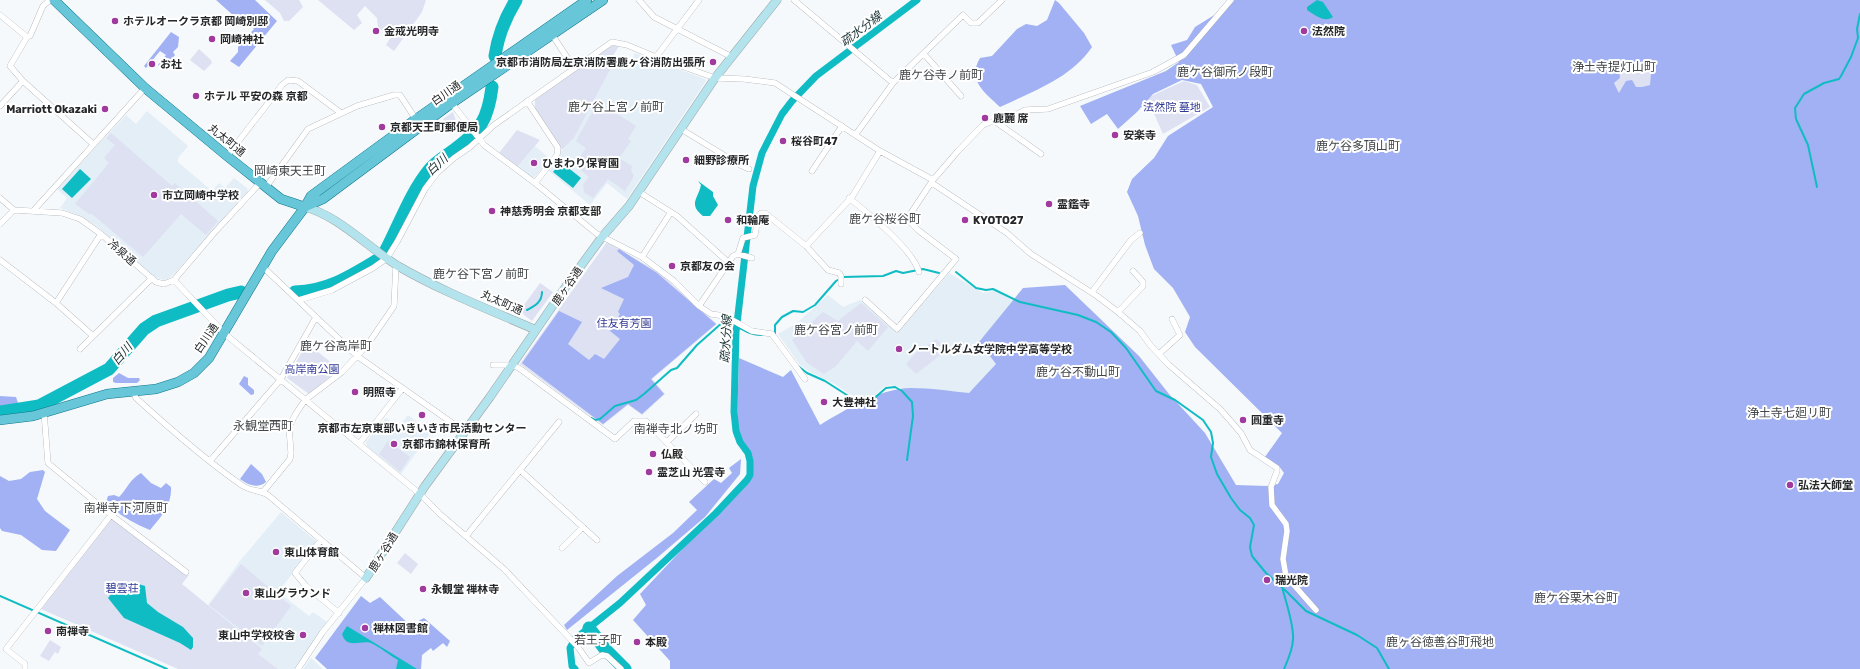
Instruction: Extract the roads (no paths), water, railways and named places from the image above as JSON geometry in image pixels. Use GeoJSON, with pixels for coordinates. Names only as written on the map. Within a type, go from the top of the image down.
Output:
{"type":"FeatureCollection","features":[{"type":"Feature","properties":{"kind":"main road","name":"丸太町通"},"geometry":{"type":"LineString","coordinates":[[54,0],[145,88],[227,156],[281,199],[305,207]]}},
{"type":"Feature","properties":{"kind":"main road","name":"白川通"},"geometry":{"type":"LineString","coordinates":[[550,32],[587,0]]}},
{"type":"Feature","properties":{"kind":"main road","name":"白川通"},"geometry":{"type":"LineString","coordinates":[[0,420],[33,416],[92,398],[133,391],[156,389],[172,385],[194,373],[209,358],[272,251],[305,207],[311,196],[550,32],[603,0]]}},
{"type":"Feature","properties":{"kind":"street"},"geometry":{"type":"LineString","coordinates":[[50,0],[43,6],[30,36],[27,37],[10,66],[23,81],[93,144]]}},
{"type":"Feature","properties":{"kind":"street"},"geometry":{"type":"LineString","coordinates":[[639,0],[649,14],[732,57]]}},
{"type":"Feature","properties":{"kind":"street"},"geometry":{"type":"LineString","coordinates":[[656,57],[698,0]]}},
{"type":"Feature","properties":{"kind":"street","name":"鹿ヶ谷通"},"geometry":{"type":"LineString","coordinates":[[366,578],[420,494],[602,237],[639,192],[715,78],[777,0]]}},
{"type":"Feature","properties":{"kind":"street"},"geometry":{"type":"LineString","coordinates":[[794,0],[894,83]]}},
{"type":"Feature","properties":{"kind":"street"},"geometry":{"type":"LineString","coordinates":[[856,134],[894,83],[963,15],[971,23],[978,23],[1002,0]]}},
{"type":"Feature","properties":{"kind":"street"},"geometry":{"type":"LineString","coordinates":[[865,300],[897,329],[956,259],[906,219],[958,151],[983,125],[1001,122],[1026,110],[1048,109],[1153,72],[1184,55],[1231,0]]}},
{"type":"Feature","properties":{"kind":"street"},"geometry":{"type":"LineString","coordinates":[[0,15],[27,37]]}},
{"type":"Feature","properties":{"kind":"street"},"geometry":{"type":"LineString","coordinates":[[550,32],[574,68]]}},
{"type":"Feature","properties":{"kind":"street"},"geometry":{"type":"LineString","coordinates":[[299,300],[332,290],[373,268],[387,258],[425,189],[437,173],[494,125],[609,43],[616,42],[715,78],[769,81],[781,85],[880,151],[933,182],[1007,233],[1031,254],[1092,292],[1140,331],[1151,346],[1178,372],[1220,408],[1241,434],[1250,450],[1278,471],[1271,487],[1272,505],[1286,524],[1287,531],[1284,559],[1286,576],[1316,610]]}},
{"type":"Feature","properties":{"kind":"street"},"geometry":{"type":"LineString","coordinates":[[924,54],[961,96]]}},
{"type":"Feature","properties":{"kind":"street"},"geometry":{"type":"LineString","coordinates":[[227,156],[282,85],[288,80],[298,80],[341,113]]}},
{"type":"Feature","properties":{"kind":"street"},"geometry":{"type":"LineString","coordinates":[[0,106],[23,81]]}},
{"type":"Feature","properties":{"kind":"street"},"geometry":{"type":"LineString","coordinates":[[34,210],[145,88]]}},
{"type":"Feature","properties":{"kind":"street"},"geometry":{"type":"LineString","coordinates":[[418,122],[400,95],[394,95],[357,106],[308,129],[263,185],[174,280],[224,334],[420,494],[440,514],[467,535],[504,569],[573,642],[589,664],[602,655],[607,656],[621,669]]}},
{"type":"Feature","properties":{"kind":"street"},"geometry":{"type":"LineString","coordinates":[[450,100],[478,138],[602,237],[642,257],[674,281],[699,306],[711,314],[725,316],[752,331],[772,334],[805,379]]}},
{"type":"Feature","properties":{"kind":"street"},"geometry":{"type":"LineString","coordinates":[[527,101],[558,148],[557,155],[535,183]]}},
{"type":"Feature","properties":{"kind":"street"},"geometry":{"type":"LineString","coordinates":[[996,122],[1041,154]]}},
{"type":"Feature","properties":{"kind":"street"},"geometry":{"type":"LineString","coordinates":[[812,171],[842,126]]}},
{"type":"Feature","properties":{"kind":"street"},"geometry":{"type":"LineString","coordinates":[[681,129],[749,169]]}},
{"type":"Feature","properties":{"kind":"street"},"geometry":{"type":"LineString","coordinates":[[806,246],[849,198],[880,151]]}},
{"type":"Feature","properties":{"kind":"street"},"geometry":{"type":"LineString","coordinates":[[639,192],[671,212],[728,262]]}},
{"type":"Feature","properties":{"kind":"street"},"geometry":{"type":"LineString","coordinates":[[0,198],[14,210],[0,224]]}},
{"type":"Feature","properties":{"kind":"street"},"geometry":{"type":"LineString","coordinates":[[849,198],[875,220],[914,259],[919,270]]}},
{"type":"Feature","properties":{"kind":"street","name":"丸太町通"},"geometry":{"type":"LineString","coordinates":[[305,207],[321,212],[387,258],[416,276],[536,330]]}},
{"type":"Feature","properties":{"kind":"street","name":"冷泉通"},"geometry":{"type":"LineString","coordinates":[[14,210],[34,210],[70,214],[80,219],[101,234],[152,278],[164,284],[174,280]]}},
{"type":"Feature","properties":{"kind":"street"},"geometry":{"type":"LineString","coordinates":[[642,257],[671,212]]}},
{"type":"Feature","properties":{"kind":"street"},"geometry":{"type":"LineString","coordinates":[[738,254],[743,238],[755,236],[758,217],[761,213],[765,213],[806,246],[828,270],[839,273],[841,280]]}},
{"type":"Feature","properties":{"kind":"street"},"geometry":{"type":"LineString","coordinates":[[1092,292],[1131,240],[1140,233]]}},
{"type":"Feature","properties":{"kind":"street"},"geometry":{"type":"LineString","coordinates":[[56,303],[101,234]]}},
{"type":"Feature","properties":{"kind":"street"},"geometry":{"type":"LineString","coordinates":[[699,306],[733,256],[738,254],[748,257]]}},
{"type":"Feature","properties":{"kind":"street"},"geometry":{"type":"LineString","coordinates":[[0,260],[56,303],[93,336]]}},
{"type":"Feature","properties":{"kind":"street"},"geometry":{"type":"LineString","coordinates":[[263,492],[290,459],[289,427],[292,419],[305,400],[321,389],[357,356],[368,344],[394,306],[396,264]]}},
{"type":"Feature","properties":{"kind":"street"},"geometry":{"type":"LineString","coordinates":[[263,267],[357,356],[465,432]]}},
{"type":"Feature","properties":{"kind":"street"},"geometry":{"type":"LineString","coordinates":[[1118,312],[1143,286],[1143,282],[1133,271]]}},
{"type":"Feature","properties":{"kind":"street"},"geometry":{"type":"LineString","coordinates":[[80,349],[152,278]]}},
{"type":"Feature","properties":{"kind":"street"},"geometry":{"type":"LineString","coordinates":[[210,461],[281,379],[316,317]]}},
{"type":"Feature","properties":{"kind":"street"},"geometry":{"type":"LineString","coordinates":[[1160,354],[1180,335],[1172,319]]}},
{"type":"Feature","properties":{"kind":"street"},"geometry":{"type":"LineString","coordinates":[[493,365],[511,365],[519,368],[615,439],[634,420],[646,420],[705,482]]}},
{"type":"Feature","properties":{"kind":"street"},"geometry":{"type":"LineString","coordinates":[[359,444],[402,389]]}},
{"type":"Feature","properties":{"kind":"street"},"geometry":{"type":"LineString","coordinates":[[133,391],[136,398],[210,461],[252,491],[263,492],[366,578],[322,633],[298,669]]}},
{"type":"Feature","properties":{"kind":"street"},"geometry":{"type":"LineString","coordinates":[[44,412],[48,463],[111,515],[186,572]]}},
{"type":"Feature","properties":{"kind":"street"},"geometry":{"type":"LineString","coordinates":[[666,442],[696,414]]}},
{"type":"Feature","properties":{"kind":"street"},"geometry":{"type":"LineString","coordinates":[[467,535],[559,422]]}},
{"type":"Feature","properties":{"kind":"street"},"geometry":{"type":"LineString","coordinates":[[520,470],[597,540]]}},
{"type":"Feature","properties":{"kind":"street"},"geometry":{"type":"LineString","coordinates":[[25,669],[25,664],[6,649],[111,515]]}},
{"type":"Feature","properties":{"kind":"street"},"geometry":{"type":"LineString","coordinates":[[562,548],[583,527]]}},
{"type":"Feature","properties":{"kind":"street"},"geometry":{"type":"LineString","coordinates":[[321,540],[295,573],[306,586],[339,612]]}},
{"type":"Feature","properties":{"kind":"waterway","name":"白川"},"geometry":{"type":"LineString","coordinates":[[495,56],[502,27],[516,0]]}},
{"type":"Feature","properties":{"kind":"waterway","name":"疏水分線"},"geometry":{"type":"LineString","coordinates":[[575,669],[572,666],[570,648],[575,639],[620,603],[716,513],[750,475],[750,461],[748,453],[740,442],[736,431],[734,412],[736,332],[753,186],[762,153],[782,114],[792,101],[816,76],[917,0]]}},
{"type":"Feature","properties":{"kind":"waterway"},"geometry":{"type":"LineString","coordinates":[[1817,187],[1808,145],[1796,119],[1795,108],[1804,94],[1824,83],[1839,79],[1851,57],[1858,38],[1857,29],[1860,14]]}},
{"type":"Feature","properties":{"kind":"waterway","name":"白川"},"geometry":{"type":"LineString","coordinates":[[386,250],[411,198],[423,178],[438,161],[470,137],[481,124],[488,108],[492,87]]}},
{"type":"Feature","properties":{"kind":"waterway","name":"白川"},"geometry":{"type":"LineString","coordinates":[[295,292],[329,286],[349,277],[379,259]]}},
{"type":"Feature","properties":{"kind":"waterway"},"geometry":{"type":"LineString","coordinates":[[775,334],[775,325],[782,317],[793,311],[803,312],[815,305],[836,281],[843,277],[883,276],[896,271],[903,273],[923,269],[939,273]]}},
{"type":"Feature","properties":{"kind":"waterway"},"geometry":{"type":"LineString","coordinates":[[956,272],[976,288],[986,290],[993,289],[1020,302],[1078,315],[1096,322],[1111,332],[1126,348],[1156,391],[1175,400],[1203,420],[1211,432],[1213,443],[1211,457],[1217,474],[1231,498],[1240,510],[1250,518],[1254,525],[1250,547],[1252,556],[1266,573],[1306,611],[1357,635],[1377,648],[1389,669]]}},
{"type":"Feature","properties":{"kind":"waterway","name":"白川"},"geometry":{"type":"LineString","coordinates":[[0,412],[39,406],[109,369],[144,329],[156,321],[228,295],[241,292]]}},
{"type":"Feature","properties":{"kind":"waterway"},"geometry":{"type":"LineString","coordinates":[[527,310],[539,301],[542,292]]}},
{"type":"Feature","properties":{"kind":"waterway"},"geometry":{"type":"LineString","coordinates":[[591,418],[595,420],[600,419],[615,406],[636,400],[671,370],[677,368],[697,345],[723,322],[752,334],[762,335]]}},
{"type":"Feature","properties":{"kind":"waterway"},"geometry":{"type":"LineString","coordinates":[[798,366],[807,373],[825,381],[853,399],[863,402],[871,401],[886,388],[895,387],[902,391],[912,402],[913,416],[907,460]]}},
{"type":"Feature","properties":{"kind":"waterway"},"geometry":{"type":"LineString","coordinates":[[1282,587],[1293,633],[1293,643],[1284,669]]}},
{"type":"Feature","properties":{"kind":"waterway"},"geometry":{"type":"LineString","coordinates":[[0,596],[167,669]]}},
{"type":"Feature","properties":{"kind":"waterway"},"geometry":{"type":"LineString","coordinates":[[589,628],[605,649],[625,669]]}},
{"type":"Feature","properties":{"kind":"place","name":"ホテルオークラ京都 岡崎別邸"},"geometry":{"type":"Point","coordinates":[115,21]}},
{"type":"Feature","properties":{"kind":"place","name":"金戒光明寺"},"geometry":{"type":"Point","coordinates":[376,31]}},
{"type":"Feature","properties":{"kind":"place","name":"法然院"},"geometry":{"type":"Point","coordinates":[1304,31]}},
{"type":"Feature","properties":{"kind":"place","name":"岡崎神社"},"geometry":{"type":"Point","coordinates":[212,39]}},
{"type":"Feature","properties":{"kind":"place","name":"京都市消防局左京消防署鹿ヶ谷消防出張所"},"geometry":{"type":"Point","coordinates":[713,62]}},
{"type":"Feature","properties":{"kind":"place","name":"お社"},"geometry":{"type":"Point","coordinates":[152,64]}},
{"type":"Feature","properties":{"kind":"place","name":"ホテル 平安の森 京都"},"geometry":{"type":"Point","coordinates":[196,96]}},
{"type":"Feature","properties":{"kind":"place","name":"Marriott Okazaki"},"geometry":{"type":"Point","coordinates":[105,109]}},
{"type":"Feature","properties":{"kind":"place","name":"鹿麓 席"},"geometry":{"type":"Point","coordinates":[985,118]}},
{"type":"Feature","properties":{"kind":"place","name":"京都天王町郵便局"},"geometry":{"type":"Point","coordinates":[382,127]}},
{"type":"Feature","properties":{"kind":"place","name":"安楽寺"},"geometry":{"type":"Point","coordinates":[1115,135]}},
{"type":"Feature","properties":{"kind":"place","name":"桜谷町47"},"geometry":{"type":"Point","coordinates":[783,141]}},
{"type":"Feature","properties":{"kind":"place","name":"細野診療所"},"geometry":{"type":"Point","coordinates":[686,160]}},
{"type":"Feature","properties":{"kind":"place","name":"ひまわり保育園"},"geometry":{"type":"Point","coordinates":[534,163]}},
{"type":"Feature","properties":{"kind":"place","name":"市立岡崎中学校"},"geometry":{"type":"Point","coordinates":[154,195]}},
{"type":"Feature","properties":{"kind":"place","name":"霊鑑寺"},"geometry":{"type":"Point","coordinates":[1049,204]}},
{"type":"Feature","properties":{"kind":"place","name":"神慈秀明会 京都支部"},"geometry":{"type":"Point","coordinates":[492,211]}},
{"type":"Feature","properties":{"kind":"place","name":"和輪庵"},"geometry":{"type":"Point","coordinates":[728,220]}},
{"type":"Feature","properties":{"kind":"place","name":"KYOTO27"},"geometry":{"type":"Point","coordinates":[965,220]}},
{"type":"Feature","properties":{"kind":"place","name":"京都友の会"},"geometry":{"type":"Point","coordinates":[672,266]}},
{"type":"Feature","properties":{"kind":"place","name":"ノートルダム女学院中学高等学校"},"geometry":{"type":"Point","coordinates":[899,349]}},
{"type":"Feature","properties":{"kind":"place","name":"明照寺"},"geometry":{"type":"Point","coordinates":[355,392]}},
{"type":"Feature","properties":{"kind":"place","name":"大豊神社"},"geometry":{"type":"Point","coordinates":[824,402]}},
{"type":"Feature","properties":{"kind":"place","name":"京都市左京東部いきいき市民活動センター"},"geometry":{"type":"Point","coordinates":[422,415]}},
{"type":"Feature","properties":{"kind":"place","name":"圓重寺"},"geometry":{"type":"Point","coordinates":[1243,420]}},
{"type":"Feature","properties":{"kind":"place","name":"京都市錦林保育所"},"geometry":{"type":"Point","coordinates":[394,444]}},
{"type":"Feature","properties":{"kind":"place","name":"仏殿"},"geometry":{"type":"Point","coordinates":[653,454]}},
{"type":"Feature","properties":{"kind":"place","name":"霊芝山 光雲寺"},"geometry":{"type":"Point","coordinates":[649,472]}},
{"type":"Feature","properties":{"kind":"place","name":"弘法大師堂"},"geometry":{"type":"Point","coordinates":[1790,485]}},
{"type":"Feature","properties":{"kind":"place","name":"東山体育館"},"geometry":{"type":"Point","coordinates":[276,552]}},
{"type":"Feature","properties":{"kind":"place","name":"瑞光院"},"geometry":{"type":"Point","coordinates":[1267,580]}},
{"type":"Feature","properties":{"kind":"place","name":"永観堂 禅林寺"},"geometry":{"type":"Point","coordinates":[423,589]}},
{"type":"Feature","properties":{"kind":"place","name":"東山グラウンド"},"geometry":{"type":"Point","coordinates":[246,593]}},
{"type":"Feature","properties":{"kind":"place","name":"禅林図書館"},"geometry":{"type":"Point","coordinates":[365,628]}},
{"type":"Feature","properties":{"kind":"place","name":"南禅寺"},"geometry":{"type":"Point","coordinates":[48,631]}},
{"type":"Feature","properties":{"kind":"place","name":"東山中学校校舎"},"geometry":{"type":"Point","coordinates":[303,635]}},
{"type":"Feature","properties":{"kind":"place","name":"本殿"},"geometry":{"type":"Point","coordinates":[637,642]}},
{"type":"Feature","properties":{"kind":"district","name":"浄土寺提灯山町"},"geometry":{"type":"Point","coordinates":[1614,67]}},
{"type":"Feature","properties":{"kind":"district","name":"鹿ケ谷御所ノ段町"},"geometry":{"type":"Point","coordinates":[1225,72]}},
{"type":"Feature","properties":{"kind":"district","name":"鹿ケ谷寺ノ前町"},"geometry":{"type":"Point","coordinates":[941,75]}},
{"type":"Feature","properties":{"kind":"district","name":"鹿ケ谷上宮ノ前町"},"geometry":{"type":"Point","coordinates":[616,107]}},
{"type":"Feature","properties":{"kind":"district","name":"鹿ケ谷多頂山町"},"geometry":{"type":"Point","coordinates":[1358,146]}},
{"type":"Feature","properties":{"kind":"district","name":"岡崎東天王町"},"geometry":{"type":"Point","coordinates":[290,171]}},
{"type":"Feature","properties":{"kind":"district","name":"鹿ケ谷桜谷町"},"geometry":{"type":"Point","coordinates":[885,219]}},
{"type":"Feature","properties":{"kind":"district","name":"鹿ケ谷下宮ノ前町"},"geometry":{"type":"Point","coordinates":[481,274]}},
{"type":"Feature","properties":{"kind":"district","name":"鹿ケ谷宮ノ前町"},"geometry":{"type":"Point","coordinates":[836,330]}},
{"type":"Feature","properties":{"kind":"district","name":"鹿ケ谷高岸町"},"geometry":{"type":"Point","coordinates":[336,346]}},
{"type":"Feature","properties":{"kind":"district","name":"鹿ケ谷不動山町"},"geometry":{"type":"Point","coordinates":[1078,372]}},
{"type":"Feature","properties":{"kind":"district","name":"浄土寺七廻リ町"},"geometry":{"type":"Point","coordinates":[1789,413]}},
{"type":"Feature","properties":{"kind":"district","name":"永観堂西町"},"geometry":{"type":"Point","coordinates":[263,426]}},
{"type":"Feature","properties":{"kind":"district","name":"南禅寺北ノ坊町"},"geometry":{"type":"Point","coordinates":[676,429]}},
{"type":"Feature","properties":{"kind":"district","name":"南禅寺下河原町"},"geometry":{"type":"Point","coordinates":[126,508]}},
{"type":"Feature","properties":{"kind":"district","name":"鹿ケ谷栗木谷町"},"geometry":{"type":"Point","coordinates":[1576,598]}},
{"type":"Feature","properties":{"kind":"district","name":"若王子町"},"geometry":{"type":"Point","coordinates":[598,640]}},
{"type":"Feature","properties":{"kind":"district","name":"鹿ヶ谷徳善谷町飛地"},"geometry":{"type":"Point","coordinates":[1440,642]}},
{"type":"Feature","properties":{"kind":"park label","name":"法然院 墓地"},"geometry":{"type":"Point","coordinates":[1172,107]}},
{"type":"Feature","properties":{"kind":"park label","name":"住友有芳園"},"geometry":{"type":"Point","coordinates":[624,323]}},
{"type":"Feature","properties":{"kind":"park label","name":"高岸南公園"},"geometry":{"type":"Point","coordinates":[312,369]}},
{"type":"Feature","properties":{"kind":"park label","name":"碧雲荘"},"geometry":{"type":"Point","coordinates":[122,588]}}]}
